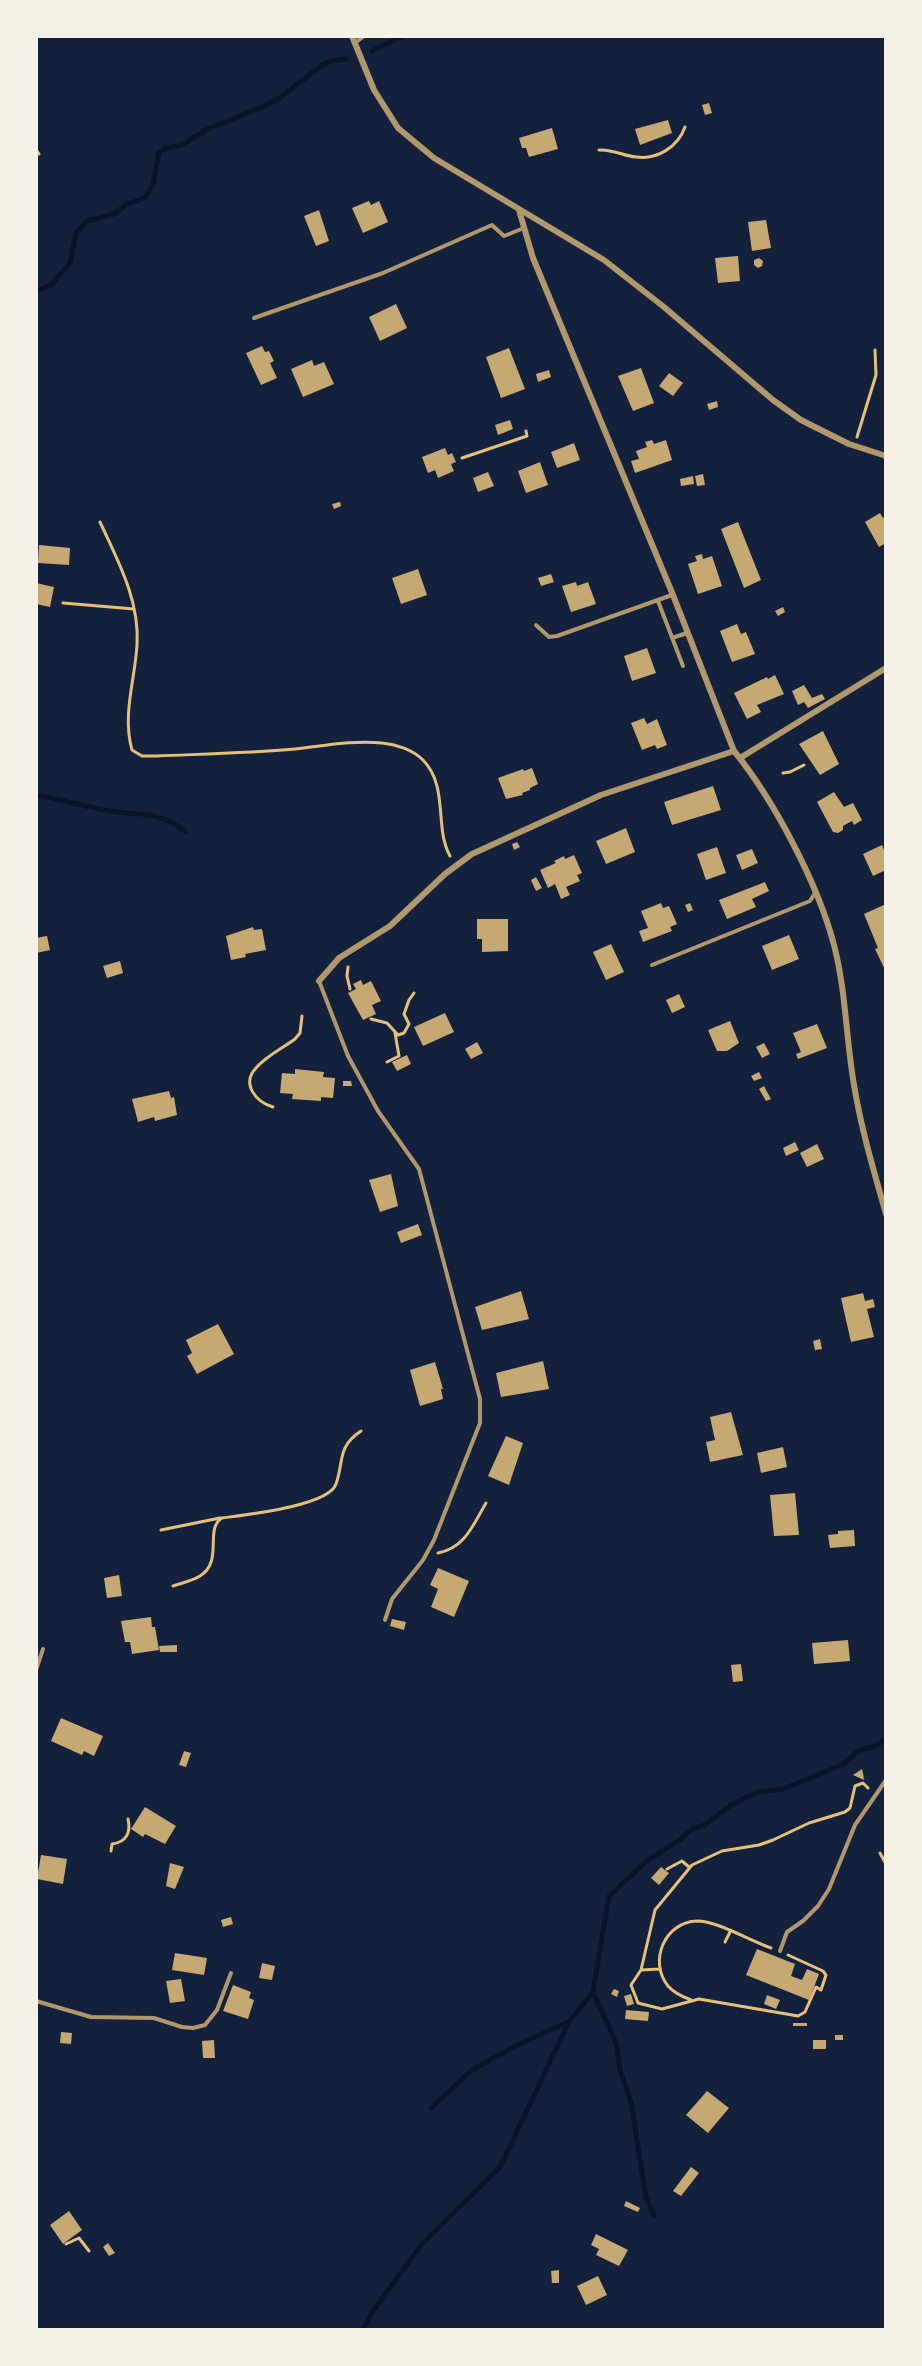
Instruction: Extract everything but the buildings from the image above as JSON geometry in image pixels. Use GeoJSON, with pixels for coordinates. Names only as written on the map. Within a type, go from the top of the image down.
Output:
{"type":"FeatureCollection","features":[{"type":"Feature","properties":{"kind":"street"},"geometry":{"type":"LineString","coordinates":[[352,36],[374,90],[398,128],[434,158],[604,260],[664,307],[773,400],[801,420],[849,444],[886,456]]}},
{"type":"Feature","properties":{"kind":"street"},"geometry":{"type":"LineString","coordinates":[[519,210],[537,269],[673,595],[734,751],[781,825],[815,892],[834,945],[844,993],[856,1094],[886,1214]]}},
{"type":"Feature","properties":{"kind":"street"},"geometry":{"type":"LineString","coordinates":[[740,758],[886,668]]}},
{"type":"Feature","properties":{"kind":"street"},"geometry":{"type":"LineString","coordinates":[[320,981],[339,958],[390,926],[457,864],[486,846],[601,795],[734,751]]}},
{"type":"Feature","properties":{"kind":"lane"},"geometry":{"type":"LineString","coordinates":[[354,43],[364,36]]}},
{"type":"Feature","properties":{"kind":"lane"},"geometry":{"type":"LineString","coordinates":[[254,318],[383,273],[492,225],[504,236],[524,228]]}},
{"type":"Feature","properties":{"kind":"lane"},"geometry":{"type":"LineString","coordinates":[[536,625],[549,637],[557,636],[673,595]]}},
{"type":"Feature","properties":{"kind":"lane"},"geometry":{"type":"LineString","coordinates":[[658,601],[683,666]]}},
{"type":"Feature","properties":{"kind":"lane"},"geometry":{"type":"LineString","coordinates":[[672,638],[687,633]]}},
{"type":"Feature","properties":{"kind":"lane"},"geometry":{"type":"LineString","coordinates":[[652,964],[810,901],[815,892]]}},
{"type":"Feature","properties":{"kind":"lane"},"geometry":{"type":"LineString","coordinates":[[320,981],[348,1056],[378,1111],[418,1170],[480,1399],[480,1423],[427,1553],[392,1599],[385,1620]]}},
{"type":"Feature","properties":{"kind":"lane"},"geometry":{"type":"LineString","coordinates":[[36,1670],[43,1649]]}},
{"type":"Feature","properties":{"kind":"lane"},"geometry":{"type":"LineString","coordinates":[[780,1951],[787,1932],[803,1921],[818,1906],[829,1889],[853,1830],[886,1780]]}},
{"type":"Feature","properties":{"kind":"lane"},"geometry":{"type":"LineString","coordinates":[[36,2001],[91,2016],[154,2018],[193,2028],[205,2025],[217,2010],[231,1973]]}},
{"type":"Feature","properties":{"kind":"path"},"geometry":{"type":"LineString","coordinates":[[599,150],[616,151],[639,158],[651,156],[670,149],[678,142],[685,127]]}},
{"type":"Feature","properties":{"kind":"path"},"geometry":{"type":"LineString","coordinates":[[849,444],[858,436],[876,375],[876,350]]}},
{"type":"Feature","properties":{"kind":"path"},"geometry":{"type":"LineString","coordinates":[[462,458],[528,436],[526,431]]}},
{"type":"Feature","properties":{"kind":"path"},"geometry":{"type":"LineString","coordinates":[[100,522],[128,582],[134,609],[137,643],[128,715],[128,736],[132,750],[142,756],[157,756],[293,749],[348,743],[382,743],[407,749],[423,760],[434,776],[448,854],[457,864]]}},
{"type":"Feature","properties":{"kind":"path"},"geometry":{"type":"LineString","coordinates":[[63,603],[134,609]]}},
{"type":"Feature","properties":{"kind":"path"},"geometry":{"type":"LineString","coordinates":[[783,773],[804,765]]}},
{"type":"Feature","properties":{"kind":"path"},"geometry":{"type":"LineString","coordinates":[[348,963],[347,976],[350,989]]}},
{"type":"Feature","properties":{"kind":"path"},"geometry":{"type":"LineString","coordinates":[[394,1034],[404,1033],[408,1027],[404,1014],[414,993]]}},
{"type":"Feature","properties":{"kind":"path"},"geometry":{"type":"LineString","coordinates":[[273,1107],[262,1104],[254,1097],[251,1077],[256,1068],[295,1039],[300,1033],[302,1016]]}},
{"type":"Feature","properties":{"kind":"path"},"geometry":{"type":"LineString","coordinates":[[371,1019],[387,1023],[394,1034],[399,1056],[387,1062]]}},
{"type":"Feature","properties":{"kind":"path"},"geometry":{"type":"LineString","coordinates":[[161,1530],[279,1510],[324,1496],[332,1491],[336,1484],[343,1449],[354,1436],[362,1431]]}},
{"type":"Feature","properties":{"kind":"path"},"geometry":{"type":"LineString","coordinates":[[427,1553],[436,1554],[459,1545],[468,1535],[486,1503]]}},
{"type":"Feature","properties":{"kind":"path"},"geometry":{"type":"LineString","coordinates":[[173,1586],[201,1576],[209,1568],[213,1558],[215,1526],[222,1518]]}},
{"type":"Feature","properties":{"kind":"path"},"geometry":{"type":"LineString","coordinates":[[860,1778],[860,1783]]}},
{"type":"Feature","properties":{"kind":"path"},"geometry":{"type":"LineString","coordinates":[[860,1783],[865,1784],[869,1792],[875,1795]]}},
{"type":"Feature","properties":{"kind":"path"},"geometry":{"type":"LineString","coordinates":[[853,1830],[847,1827],[854,1788],[860,1783]]}},
{"type":"Feature","properties":{"kind":"path"},"geometry":{"type":"LineString","coordinates":[[692,2000],[672,1989],[660,1969],[660,1953],[664,1941],[672,1932],[682,1925],[702,1922],[780,1951],[825,1973],[826,1978],[821,1990],[816,1987],[806,2009],[801,2015],[794,2016],[699,1999],[662,2009],[638,2003],[631,1985],[641,1970],[655,1910],[689,1867],[710,1855],[773,1840],[809,1823],[845,1812],[850,1808]]}},
{"type":"Feature","properties":{"kind":"path"},"geometry":{"type":"LineString","coordinates":[[111,1851],[112,1844],[122,1841],[129,1833],[128,1819]]}},
{"type":"Feature","properties":{"kind":"path"},"geometry":{"type":"LineString","coordinates":[[880,1852],[886,1864]]}},
{"type":"Feature","properties":{"kind":"path"},"geometry":{"type":"LineString","coordinates":[[667,1869],[682,1861],[689,1867]]}},
{"type":"Feature","properties":{"kind":"path"},"geometry":{"type":"LineString","coordinates":[[725,1942],[730,1932]]}},
{"type":"Feature","properties":{"kind":"path"},"geometry":{"type":"LineString","coordinates":[[641,1970],[660,1969]]}},
{"type":"Feature","properties":{"kind":"path"},"geometry":{"type":"LineString","coordinates":[[66,2244],[79,2238],[89,2251]]}},
{"type":"Feature","properties":{"kind":"waterway"},"geometry":{"type":"LineString","coordinates":[[372,51],[403,36]]}},
{"type":"Feature","properties":{"kind":"waterway"},"geometry":{"type":"LineString","coordinates":[[36,291],[51,285],[70,263],[76,233],[87,221],[114,214],[127,204],[145,198],[153,185],[159,152],[181,145],[208,129],[262,107],[278,99],[321,66],[330,61],[346,59]]}},
{"type":"Feature","properties":{"kind":"waterway"},"geometry":{"type":"LineString","coordinates":[[36,795],[105,810],[155,816],[185,831]]}},
{"type":"Feature","properties":{"kind":"waterway"},"geometry":{"type":"LineString","coordinates":[[363,2330],[373,2311],[422,2244],[500,2167],[569,2022],[593,1992],[609,1896],[648,1860],[680,1840],[692,1829],[705,1825],[731,1805],[757,1792],[783,1789],[844,1764],[858,1751],[875,1746],[886,1739]]}},
{"type":"Feature","properties":{"kind":"waterway"},"geometry":{"type":"LineString","coordinates":[[593,1992],[616,2043],[620,2070],[631,2102],[646,2198],[654,2215]]}},
{"type":"Feature","properties":{"kind":"waterway"},"geometry":{"type":"LineString","coordinates":[[431,2108],[472,2070],[568,2022]]}}]}
